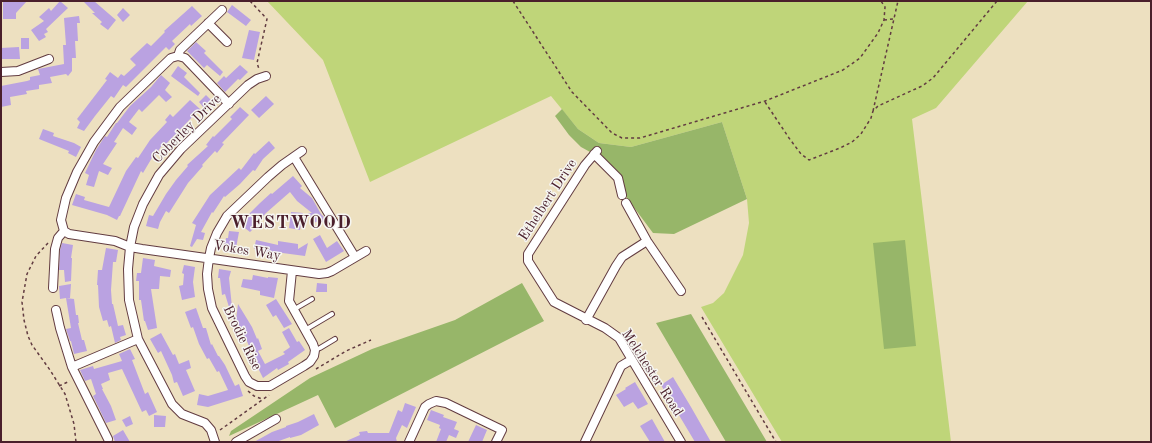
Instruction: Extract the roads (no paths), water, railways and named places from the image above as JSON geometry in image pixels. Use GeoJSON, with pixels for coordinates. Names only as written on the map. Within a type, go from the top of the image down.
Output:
{"type":"FeatureCollection","features":[{"type":"Feature","properties":{"kind":"street"},"geometry":{"type":"LineString","coordinates":[[178,56],[180,50],[222,10]]}},
{"type":"Feature","properties":{"kind":"street"},"geometry":{"type":"LineString","coordinates":[[208,23],[227,42]]}},
{"type":"Feature","properties":{"kind":"street"},"geometry":{"type":"LineString","coordinates":[[53,288],[55,249],[62,233],[61,220],[66,198],[77,172],[94,142],[120,107],[171,58],[178,56],[185,58],[228,104]]}},
{"type":"Feature","properties":{"kind":"street"},"geometry":{"type":"LineString","coordinates":[[1,72],[18,71],[49,59]]}},
{"type":"Feature","properties":{"kind":"street","name":"Coberley Drive"},"geometry":{"type":"LineString","coordinates":[[214,438],[205,423],[182,414],[172,404],[138,339],[128,294],[130,247],[134,227],[143,204],[159,175],[181,150],[248,85],[264,76]]}},
{"type":"Feature","properties":{"kind":"street"},"geometry":{"type":"LineString","coordinates":[[209,258],[215,236],[227,216],[268,177],[302,151]]}},
{"type":"Feature","properties":{"kind":"street","name":"Ethelbert Drive"},"geometry":{"type":"LineString","coordinates":[[528,261],[528,254],[585,165],[596,153],[618,178],[622,195]]}},
{"type":"Feature","properties":{"kind":"street"},"geometry":{"type":"LineString","coordinates":[[294,157],[355,257]]}},
{"type":"Feature","properties":{"kind":"street"},"geometry":{"type":"LineString","coordinates":[[626,203],[647,241],[681,291]]}},
{"type":"Feature","properties":{"kind":"street","name":"Vokes Way"},"geometry":{"type":"LineString","coordinates":[[62,233],[115,241],[130,247],[319,274],[327,273],[366,250]]}},
{"type":"Feature","properties":{"kind":"street"},"geometry":{"type":"LineString","coordinates":[[586,320],[622,258],[647,241]]}},
{"type":"Feature","properties":{"kind":"street","name":"Brodie Rise"},"geometry":{"type":"LineString","coordinates":[[209,258],[207,274],[212,308],[249,382],[256,386],[270,386],[310,362],[314,356],[315,350]]}},
{"type":"Feature","properties":{"kind":"street","name":"Melchester Road"},"geometry":{"type":"LineString","coordinates":[[528,261],[554,302],[586,320],[605,328],[619,338],[681,442]]}},
{"type":"Feature","properties":{"kind":"street"},"geometry":{"type":"LineString","coordinates":[[292,270],[288,298],[290,305],[315,350]]}},
{"type":"Feature","properties":{"kind":"street"},"geometry":{"type":"LineString","coordinates":[[56,310],[72,366],[108,438]]}},
{"type":"Feature","properties":{"kind":"street"},"geometry":{"type":"LineString","coordinates":[[72,366],[138,339]]}},
{"type":"Feature","properties":{"kind":"street"},"geometry":{"type":"LineString","coordinates":[[585,442],[621,366],[631,360]]}},
{"type":"Feature","properties":{"kind":"street"},"geometry":{"type":"LineString","coordinates":[[409,442],[425,408],[429,404],[436,401],[446,403],[502,430],[496,442]]}},
{"type":"Feature","properties":{"kind":"street"},"geometry":{"type":"LineString","coordinates":[[236,442],[276,419]]}},
{"type":"Feature","properties":{"kind":"lane"},"geometry":{"type":"LineString","coordinates":[[293,311],[312,299]]}},
{"type":"Feature","properties":{"kind":"lane"},"geometry":{"type":"LineString","coordinates":[[305,330],[332,314]]}},
{"type":"Feature","properties":{"kind":"lane"},"geometry":{"type":"LineString","coordinates":[[315,350],[335,339]]}},
{"type":"Feature","properties":{"kind":"district","name":"WESTWOOD"},"geometry":{"type":"Point","coordinates":[291,223]}}]}
